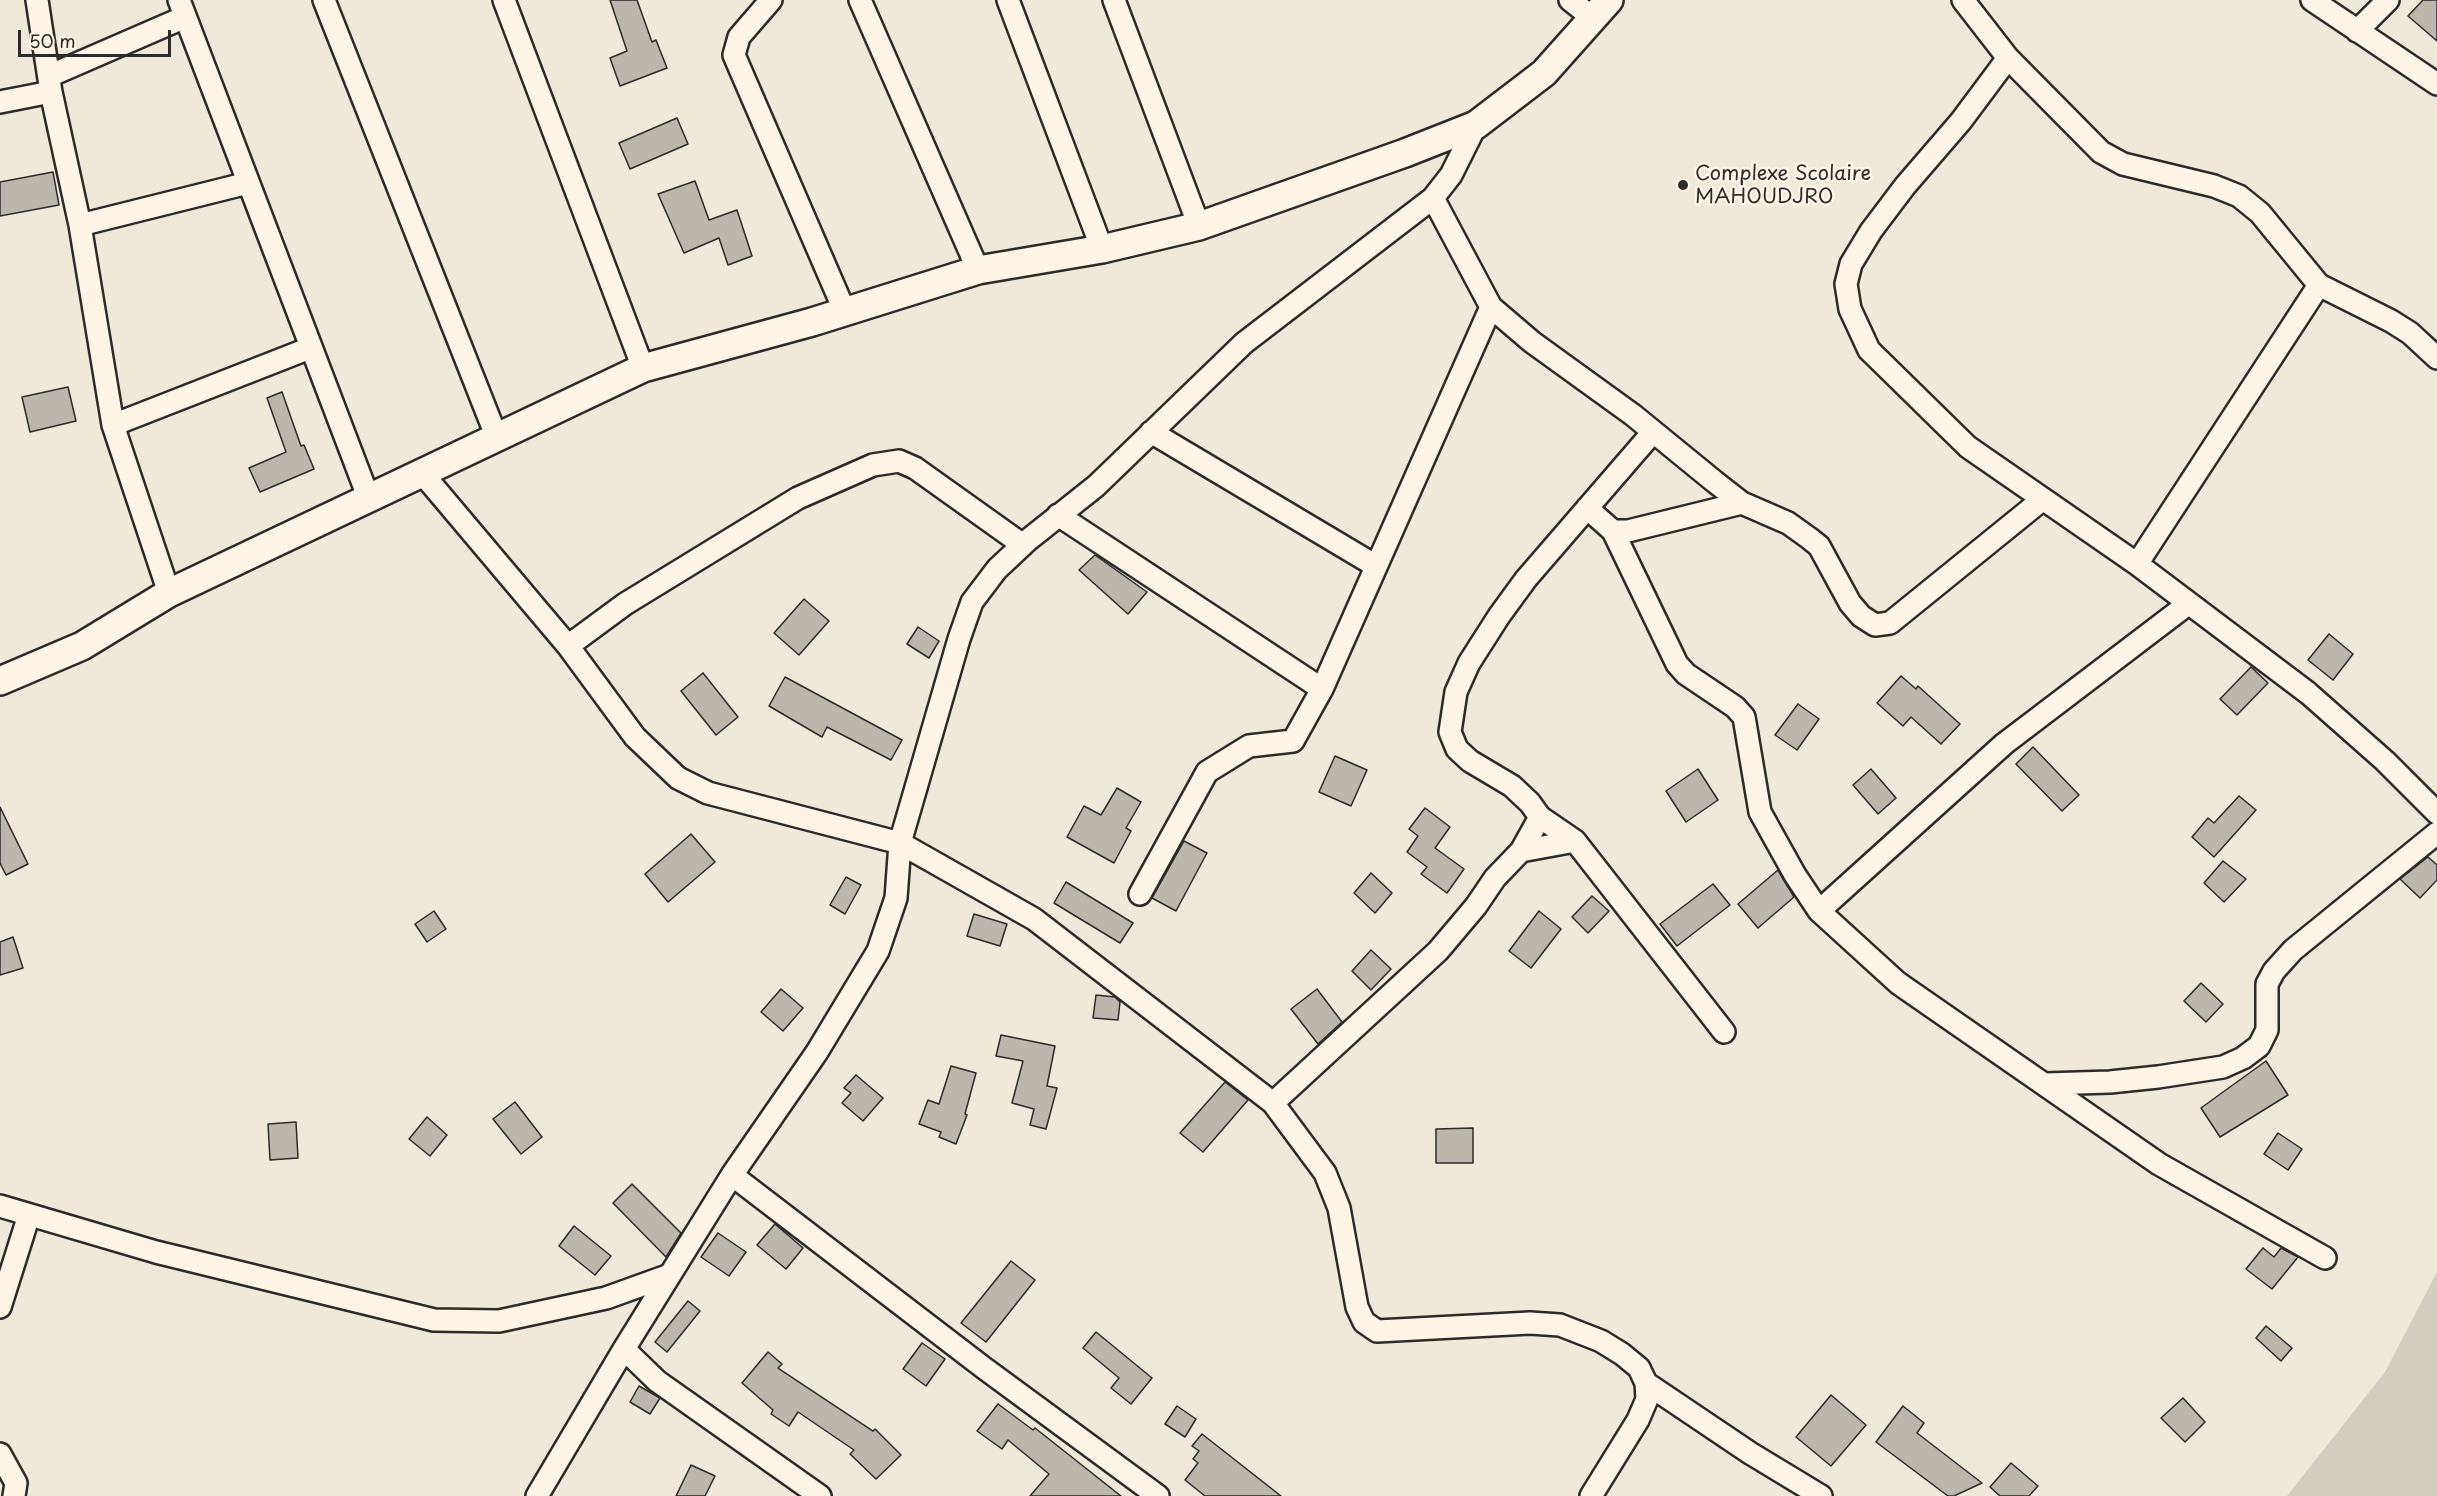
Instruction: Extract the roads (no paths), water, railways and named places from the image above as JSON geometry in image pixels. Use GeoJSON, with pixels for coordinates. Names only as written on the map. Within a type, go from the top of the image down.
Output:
{"type":"FeatureCollection","features":[{"type":"Feature","properties":{"kind":"street"},"geometry":{"type":"LineString","coordinates":[[37,0],[50,84],[80,225],[113,424],[169,593]]}},
{"type":"Feature","properties":{"kind":"street"},"geometry":{"type":"LineString","coordinates":[[324,0],[497,438]]}},
{"type":"Feature","properties":{"kind":"street"},"geometry":{"type":"LineString","coordinates":[[504,0],[642,368]]}},
{"type":"Feature","properties":{"kind":"street"},"geometry":{"type":"LineString","coordinates":[[771,0],[739,37],[734,55],[845,312]]}},
{"type":"Feature","properties":{"kind":"street"},"geometry":{"type":"LineString","coordinates":[[860,0],[978,270]]}},
{"type":"Feature","properties":{"kind":"street"},"geometry":{"type":"LineString","coordinates":[[1008,0],[1102,249]]}},
{"type":"Feature","properties":{"kind":"street"},"geometry":{"type":"LineString","coordinates":[[1114,0],[1199,226]]}},
{"type":"Feature","properties":{"kind":"street"},"geometry":{"type":"LineString","coordinates":[[0,681],[82,646],[169,593],[642,368],[845,312],[978,270],[1102,249],[1199,226],[1405,153],[1476,125],[1544,73],[1601,9],[1570,0]]}},
{"type":"Feature","properties":{"kind":"street"},"geometry":{"type":"LineString","coordinates":[[1963,0],[2008,58],[2101,152],[2123,164],[2214,186],[2239,196],[2260,213],[2319,285],[2391,321],[2410,333],[2437,358]]}},
{"type":"Feature","properties":{"kind":"street"},"geometry":{"type":"LineString","coordinates":[[2312,0],[2437,84]]}},
{"type":"Feature","properties":{"kind":"street"},"geometry":{"type":"LineString","coordinates":[[2357,31],[2388,0]]}},
{"type":"Feature","properties":{"kind":"street"},"geometry":{"type":"LineString","coordinates":[[0,102],[50,84],[182,9],[369,499]]}},
{"type":"Feature","properties":{"kind":"street"},"geometry":{"type":"LineString","coordinates":[[2008,58],[1961,121],[1871,231],[1851,264],[1846,284],[1850,309],[1869,350],[1968,447],[2137,564],[2308,693],[2385,761],[2437,813]]}},
{"type":"Feature","properties":{"kind":"street"},"geometry":{"type":"LineString","coordinates":[[537,1496],[624,1349],[732,1175],[818,1052],[878,951],[897,898],[900,843],[959,639],[972,602],[997,569],[1058,515],[1096,486],[1244,343],[1432,198],[1451,175],[1476,125]]}},
{"type":"Feature","properties":{"kind":"street"},"geometry":{"type":"LineString","coordinates":[[80,225],[248,183]]}},
{"type":"Feature","properties":{"kind":"street"},"geometry":{"type":"LineString","coordinates":[[1432,198],[1491,307],[1532,342],[1653,432],[1691,465],[1742,502],[1788,524],[1819,546],[1850,603],[1861,616],[1875,625],[1890,623],[2043,499]]}},
{"type":"Feature","properties":{"kind":"street"},"geometry":{"type":"LineString","coordinates":[[2137,564],[2319,285]]}},
{"type":"Feature","properties":{"kind":"street"},"geometry":{"type":"LineString","coordinates":[[1140,894],[1207,772],[1249,746],[1293,741],[1322,689],[1491,307]]}},
{"type":"Feature","properties":{"kind":"street"},"geometry":{"type":"LineString","coordinates":[[113,424],[310,348]]}},
{"type":"Feature","properties":{"kind":"street"},"geometry":{"type":"LineString","coordinates":[[1151,432],[1376,566]]}},
{"type":"Feature","properties":{"kind":"street"},"geometry":{"type":"LineString","coordinates":[[1653,432],[1526,579],[1499,616],[1469,663],[1456,692],[1450,732],[1456,748],[1470,761],[1512,786],[1530,802],[1540,817],[1575,841],[1724,1032]]}},
{"type":"Feature","properties":{"kind":"street"},"geometry":{"type":"LineString","coordinates":[[568,646],[625,604],[788,504],[873,465],[899,460],[915,468],[1023,545]]}},
{"type":"Feature","properties":{"kind":"street"},"geometry":{"type":"LineString","coordinates":[[422,473],[568,646],[635,737],[678,778],[708,793],[900,843],[1034,919],[1273,1103],[1325,1173],[1339,1208],[1357,1307],[1364,1322],[1377,1331],[1530,1323],[1560,1325],[1601,1341],[1639,1368],[1646,1383],[1647,1398],[1638,1420],[1592,1496]]}},
{"type":"Feature","properties":{"kind":"street"},"geometry":{"type":"LineString","coordinates":[[1613,531],[1647,527],[1742,502]]}},
{"type":"Feature","properties":{"kind":"street"},"geometry":{"type":"LineString","coordinates":[[1587,508],[1613,531],[1677,664],[1686,674],[1735,707],[1744,717],[1760,812],[1778,846],[1819,911],[1898,983],[2186,1181],[2325,1258]]}},
{"type":"Feature","properties":{"kind":"street"},"geometry":{"type":"LineString","coordinates":[[1058,515],[1322,689]]}},
{"type":"Feature","properties":{"kind":"street"},"geometry":{"type":"LineString","coordinates":[[1819,911],[2004,744],[2188,604]]}},
{"type":"Feature","properties":{"kind":"street"},"geometry":{"type":"LineString","coordinates":[[1273,1103],[1438,951],[1476,906],[1495,878],[1521,851],[1540,817]]}},
{"type":"Feature","properties":{"kind":"street"},"geometry":{"type":"LineString","coordinates":[[2045,1084],[2110,1082],[2158,1077],[2223,1067],[2243,1058],[2259,1046],[2267,1030],[2267,984],[2274,971],[2293,950],[2437,833]]}},
{"type":"Feature","properties":{"kind":"street"},"geometry":{"type":"LineString","coordinates":[[1521,851],[1575,841]]}},
{"type":"Feature","properties":{"kind":"street"},"geometry":{"type":"LineString","coordinates":[[732,1175],[975,1361],[1158,1496]]}},
{"type":"Feature","properties":{"kind":"street"},"geometry":{"type":"LineString","coordinates":[[0,1206],[156,1252],[434,1320],[499,1321],[606,1298],[670,1275]]}},
{"type":"Feature","properties":{"kind":"street"},"geometry":{"type":"LineString","coordinates":[[0,1306],[29,1215]]}},
{"type":"Feature","properties":{"kind":"street"},"geometry":{"type":"LineString","coordinates":[[624,1349],[657,1381],[820,1496]]}},
{"type":"Feature","properties":{"kind":"street"},"geometry":{"type":"LineString","coordinates":[[1646,1383],[1750,1453],[1821,1496]]}},
{"type":"Feature","properties":{"kind":"street"},"geometry":{"type":"LineString","coordinates":[[0,1454],[16,1483],[14,1496]]}},
{"type":"Feature","properties":{"kind":"place","name":"Complexe Scolaire MAHOUDJRO"},"geometry":{"type":"Point","coordinates":[1683,185]}}]}
